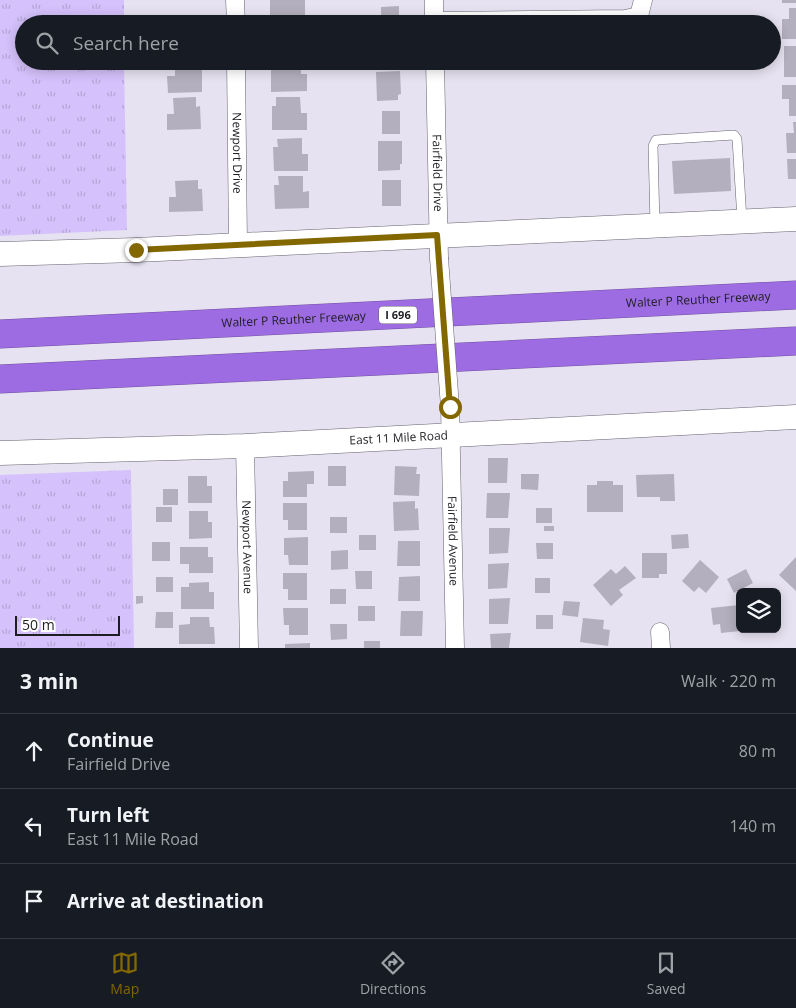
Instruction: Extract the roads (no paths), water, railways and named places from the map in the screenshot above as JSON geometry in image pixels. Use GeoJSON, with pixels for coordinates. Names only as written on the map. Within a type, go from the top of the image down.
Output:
{"type":"FeatureCollection","features":[{"type":"Feature","properties":{"kind":"highway","name":"Walter P Reuther Freeway"},"geometry":{"type":"LineString","coordinates":[[0,334],[796,296]]}},
{"type":"Feature","properties":{"kind":"highway"},"geometry":{"type":"LineString","coordinates":[[0,379],[796,341]]}},
{"type":"Feature","properties":{"kind":"main road"},"geometry":{"type":"LineString","coordinates":[[0,254],[238,244],[438,246],[655,225],[796,219]]}},
{"type":"Feature","properties":{"kind":"main road","name":"East 11 Mile Road"},"geometry":{"type":"LineString","coordinates":[[0,453],[245,446],[796,418]]}},
{"type":"Feature","properties":{"kind":"street"},"geometry":{"type":"LineString","coordinates":[[236,0],[236,15]]}},
{"type":"Feature","properties":{"kind":"street"},"geometry":{"type":"LineString","coordinates":[[434,0],[434,15]]}},
{"type":"Feature","properties":{"kind":"street","name":"Newport Drive"},"geometry":{"type":"LineString","coordinates":[[236,70],[238,244]]}},
{"type":"Feature","properties":{"kind":"street","name":"Fairfield Drive"},"geometry":{"type":"LineString","coordinates":[[435,70],[438,246],[452,434]]}},
{"type":"Feature","properties":{"kind":"street","name":"Fairfield Avenue"},"geometry":{"type":"LineString","coordinates":[[452,434],[455,648]]}},
{"type":"Feature","properties":{"kind":"street","name":"Newport Avenue"},"geometry":{"type":"LineString","coordinates":[[245,446],[249,648]]}},
{"type":"Feature","properties":{"kind":"lane"},"geometry":{"type":"LineString","coordinates":[[655,225],[653,146],[656,140],[734,135],[737,139],[742,221]]}}]}
